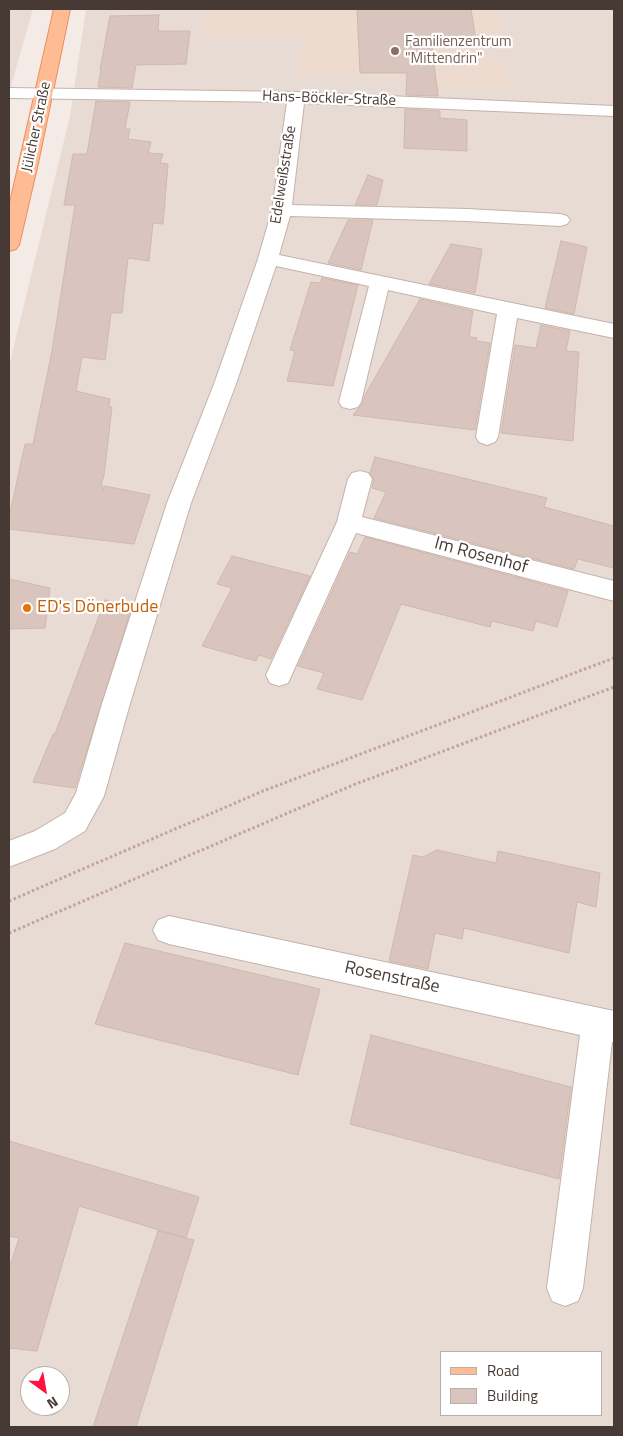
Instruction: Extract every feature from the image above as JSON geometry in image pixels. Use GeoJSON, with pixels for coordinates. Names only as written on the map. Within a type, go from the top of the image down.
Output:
{"type":"FeatureCollection","features":[{"type":"Feature","properties":{"kind":"main road","name":"Jülicher Straße"},"geometry":{"type":"LineString","coordinates":[[9,245],[29,163],[62,9]]}},
{"type":"Feature","properties":{"kind":"street","name":"Hans-Böckler-Straße"},"geometry":{"type":"LineString","coordinates":[[9,93],[296,97],[614,111]]}},
{"type":"Feature","properties":{"kind":"street","name":"Edelweißstraße"},"geometry":{"type":"LineString","coordinates":[[9,854],[45,840],[75,822],[90,796],[115,707],[179,503],[225,384],[268,259],[282,210],[296,97]]}},
{"type":"Feature","properties":{"kind":"street"},"geometry":{"type":"LineString","coordinates":[[282,210],[467,214],[560,220]]}},
{"type":"Feature","properties":{"kind":"street"},"geometry":{"type":"LineString","coordinates":[[268,259],[614,331]]}},
{"type":"Feature","properties":{"kind":"street"},"geometry":{"type":"LineString","coordinates":[[350,402],[380,282]]}},
{"type":"Feature","properties":{"kind":"street"},"geometry":{"type":"LineString","coordinates":[[487,436],[508,310]]}},
{"type":"Feature","properties":{"kind":"street"},"geometry":{"type":"LineString","coordinates":[[279,675],[349,522],[360,479]]}},
{"type":"Feature","properties":{"kind":"street","name":"Im Rosenhof"},"geometry":{"type":"LineString","coordinates":[[349,522],[614,591]]}},
{"type":"Feature","properties":{"kind":"street","name":"Rosenstraße"},"geometry":{"type":"LineString","coordinates":[[169,930],[606,1025]]}},
{"type":"Feature","properties":{"kind":"street"},"geometry":{"type":"LineString","coordinates":[[565,1288],[606,1025]]}},
{"type":"Feature","properties":{"kind":"path"},"geometry":{"type":"LineString","coordinates":[[9,901],[263,791],[614,658]]}},
{"type":"Feature","properties":{"kind":"path"},"geometry":{"type":"LineString","coordinates":[[9,933],[353,785],[614,687]]}},
{"type":"Feature","properties":{"kind":"shaded area"},"geometry":{"type":"Polygon","coordinates":[[[9,9],[33,9],[9,93],[9,9]]]}},
{"type":"Feature","properties":{"kind":"shaded area"},"geometry":{"type":"Polygon","coordinates":[[[86,9],[614,9],[614,1427],[9,1427],[9,366],[70,116],[86,9]]]}},
{"type":"Feature","properties":{"kind":"shaded area","name":"Familienzentrum \"Mittendrin\""},"geometry":{"type":"Polygon","coordinates":[[[205,9],[497,9],[504,43],[486,43],[490,59],[504,59],[511,89],[419,86],[404,79],[293,74],[306,37],[200,37],[205,9]]]}},
{"type":"Feature","properties":{"kind":"building"},"geometry":{"type":"Polygon","coordinates":[[[357,9],[471,9],[477,47],[432,47],[438,96],[406,95],[407,73],[360,73],[357,9]]]}},
{"type":"Feature","properties":{"kind":"building"},"geometry":{"type":"Polygon","coordinates":[[[159,15],[158,31],[190,31],[186,64],[136,65],[132,88],[98,87],[110,16],[159,15]]]}},
{"type":"Feature","properties":{"kind":"building"},"geometry":{"type":"Polygon","coordinates":[[[96,101],[130,102],[125,129],[130,129],[128,139],[151,142],[148,153],[163,154],[160,163],[168,164],[163,224],[153,223],[149,261],[128,258],[122,313],[111,313],[105,360],[82,357],[76,391],[110,399],[109,407],[112,407],[104,475],[101,485],[103,486],[103,491],[105,486],[150,495],[134,544],[9,529],[9,518],[25,444],[33,444],[52,351],[75,205],[64,205],[73,154],[87,154],[96,101]]]}},
{"type":"Feature","properties":{"kind":"building"},"geometry":{"type":"Polygon","coordinates":[[[405,109],[440,111],[440,118],[467,120],[467,151],[404,148],[405,109]]]}},
{"type":"Feature","properties":{"kind":"building"},"geometry":{"type":"Polygon","coordinates":[[[368,175],[383,180],[377,205],[355,205],[368,175]]]}},
{"type":"Feature","properties":{"kind":"building"},"geometry":{"type":"Polygon","coordinates":[[[348,220],[373,220],[361,270],[328,263],[348,220]]]}},
{"type":"Feature","properties":{"kind":"building"},"geometry":{"type":"Polygon","coordinates":[[[561,241],[587,247],[574,314],[545,308],[561,241]]]}},
{"type":"Feature","properties":{"kind":"building"},"geometry":{"type":"Polygon","coordinates":[[[451,244],[482,249],[475,293],[429,284],[451,244]]]}},
{"type":"Feature","properties":{"kind":"building"},"geometry":{"type":"Polygon","coordinates":[[[322,278],[358,285],[333,386],[287,381],[295,351],[290,350],[311,282],[320,283],[322,278]]]}},
{"type":"Feature","properties":{"kind":"building"},"geometry":{"type":"Polygon","coordinates":[[[420,299],[473,311],[469,337],[477,338],[476,341],[490,343],[475,430],[353,415],[363,403],[365,395],[420,299]]]}},
{"type":"Feature","properties":{"kind":"building"},"geometry":{"type":"Polygon","coordinates":[[[541,325],[570,331],[566,351],[579,352],[573,441],[501,433],[515,345],[536,348],[541,325]]]}},
{"type":"Feature","properties":{"kind":"building"},"geometry":{"type":"Polygon","coordinates":[[[375,457],[547,498],[544,507],[614,526],[614,568],[578,559],[574,569],[374,518],[386,492],[372,488],[374,479],[370,473],[375,457]]]}},
{"type":"Feature","properties":{"kind":"building"},"geometry":{"type":"Polygon","coordinates":[[[365,537],[568,591],[557,627],[536,621],[533,631],[492,621],[490,627],[401,604],[362,700],[317,689],[324,673],[298,666],[350,552],[357,554],[365,537]]]}},
{"type":"Feature","properties":{"kind":"building"},"geometry":{"type":"Polygon","coordinates":[[[232,556],[310,576],[271,659],[259,655],[256,661],[202,646],[232,588],[217,584],[232,556]]]}},
{"type":"Feature","properties":{"kind":"building","name":"ED's Dönerbude"},"geometry":{"type":"Polygon","coordinates":[[[9,579],[50,588],[45,628],[9,629],[9,579]]]}},
{"type":"Feature","properties":{"kind":"building"},"geometry":{"type":"Polygon","coordinates":[[[105,600],[132,606],[75,788],[33,782],[53,734],[55,734],[105,600]]]}},
{"type":"Feature","properties":{"kind":"building"},"geometry":{"type":"Polygon","coordinates":[[[437,850],[496,863],[498,851],[600,873],[596,907],[577,902],[569,953],[464,928],[462,939],[435,933],[428,969],[389,961],[413,855],[423,857],[437,850]]]}},
{"type":"Feature","properties":{"kind":"building"},"geometry":{"type":"Polygon","coordinates":[[[125,943],[320,989],[298,1075],[95,1024],[125,943]]]}},
{"type":"Feature","properties":{"kind":"building"},"geometry":{"type":"Polygon","coordinates":[[[371,1035],[571,1087],[559,1179],[350,1124],[371,1035]]]}},
{"type":"Feature","properties":{"kind":"building"},"geometry":{"type":"Polygon","coordinates":[[[9,1141],[199,1197],[186,1238],[79,1206],[37,1351],[9,1348],[9,1269],[19,1238],[9,1236],[9,1141]]]}},
{"type":"Feature","properties":{"kind":"building"},"geometry":{"type":"Polygon","coordinates":[[[158,1231],[194,1240],[136,1427],[93,1427],[158,1231]]]}},
{"type":"Feature","properties":{"kind":"place","name":"Familienzentrum \"Mittendrin\""},"geometry":{"type":"Point","coordinates":[395,51]}},
{"type":"Feature","properties":{"kind":"place","name":"ED's Dönerbude"},"geometry":{"type":"Point","coordinates":[27,608]}}]}
